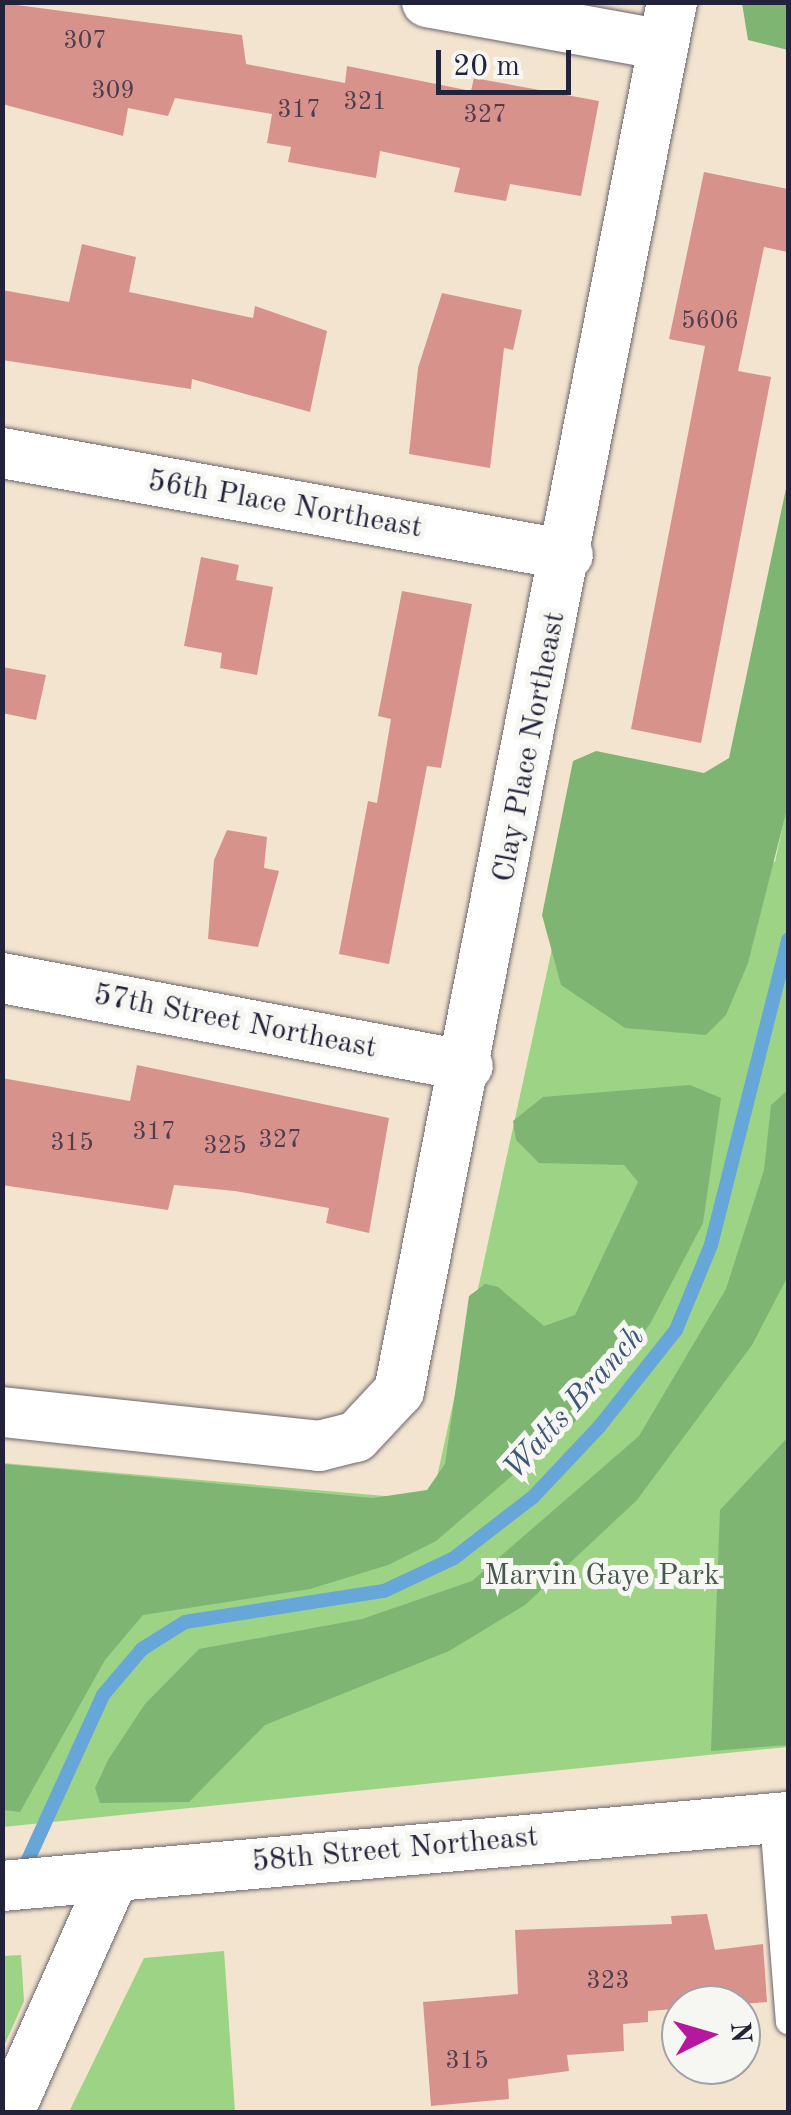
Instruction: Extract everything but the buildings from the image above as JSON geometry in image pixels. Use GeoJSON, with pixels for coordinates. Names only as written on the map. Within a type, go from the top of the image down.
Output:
{"type":"FeatureCollection","features":[{"type":"Feature","properties":{"kind":"street"},"geometry":{"type":"LineString","coordinates":[[427,2],[668,24]]}},
{"type":"Feature","properties":{"kind":"street","name":"Clay Place Northeast"},"geometry":{"type":"LineString","coordinates":[[2,1412],[320,1446],[356,1437],[378,1418],[409,1367],[668,24]]}},
{"type":"Feature","properties":{"kind":"street","name":"56th Place Northeast"},"geometry":{"type":"LineString","coordinates":[[2,454],[568,555]]}},
{"type":"Feature","properties":{"kind":"street","name":"57th Street Northeast"},"geometry":{"type":"LineString","coordinates":[[2,978],[468,1066]]}},
{"type":"Feature","properties":{"kind":"street","name":"58th Street Northeast"},"geometry":{"type":"LineString","coordinates":[[2,1886],[780,1818]]}},
{"type":"Feature","properties":{"kind":"street"},"geometry":{"type":"LineString","coordinates":[[9,2112],[91,1878]]}},
{"type":"Feature","properties":{"kind":"lane"},"geometry":{"type":"LineString","coordinates":[[780,1818],[788,2021]]}},
{"type":"Feature","properties":{"kind":"green space"},"geometry":{"type":"Polygon","coordinates":[[[742,3],[788,3],[788,50],[748,40],[742,3]]]}},
{"type":"Feature","properties":{"kind":"green space"},"geometry":{"type":"Polygon","coordinates":[[[788,479],[788,805],[748,963],[726,1015],[706,1035],[625,1028],[561,985],[542,915],[573,761],[596,751],[704,773],[729,758],[788,479]]]}},
{"type":"Feature","properties":{"kind":"green space","name":"Marvin Gaye Park"},"geometry":{"type":"Polygon","coordinates":[[[788,801],[787,1747],[3,1827],[2,1463],[432,1500],[580,820],[775,862],[788,801]]]}},
{"type":"Feature","properties":{"kind":"green space"},"geometry":{"type":"Polygon","coordinates":[[[690,1085],[721,1098],[703,1223],[650,1324],[577,1420],[436,1541],[388,1565],[310,1589],[143,1615],[105,1660],[20,1812],[3,1810],[3,1464],[373,1498],[427,1490],[445,1464],[469,1296],[485,1284],[498,1287],[544,1326],[575,1315],[638,1182],[624,1165],[539,1163],[516,1140],[513,1121],[543,1097],[690,1085]]]}},
{"type":"Feature","properties":{"kind":"green space"},"geometry":{"type":"Polygon","coordinates":[[[788,1090],[788,1276],[752,1345],[637,1500],[525,1605],[449,1651],[265,1725],[189,1802],[100,1803],[95,1788],[108,1760],[145,1704],[199,1649],[362,1619],[472,1581],[639,1436],[726,1289],[764,1170],[771,1105],[788,1090]]]}},
{"type":"Feature","properties":{"kind":"green space"},"geometry":{"type":"Polygon","coordinates":[[[788,1437],[788,1745],[711,1751],[720,1510],[788,1437]]]}},
{"type":"Feature","properties":{"kind":"green space"},"geometry":{"type":"Polygon","coordinates":[[[224,1951],[235,2112],[69,2112],[144,1958],[224,1951]]]}},
{"type":"Feature","properties":{"kind":"green space"},"geometry":{"type":"Polygon","coordinates":[[[21,1955],[24,2001],[3,2048],[3,1956],[21,1955]]]}},
{"type":"Feature","properties":{"kind":"waterway","name":"Watts Branch"},"geometry":{"type":"LineString","coordinates":[[22,1873],[103,1695],[142,1649],[185,1622],[384,1591],[454,1558],[533,1497],[599,1427],[676,1330],[711,1245],[788,940]]}}]}
